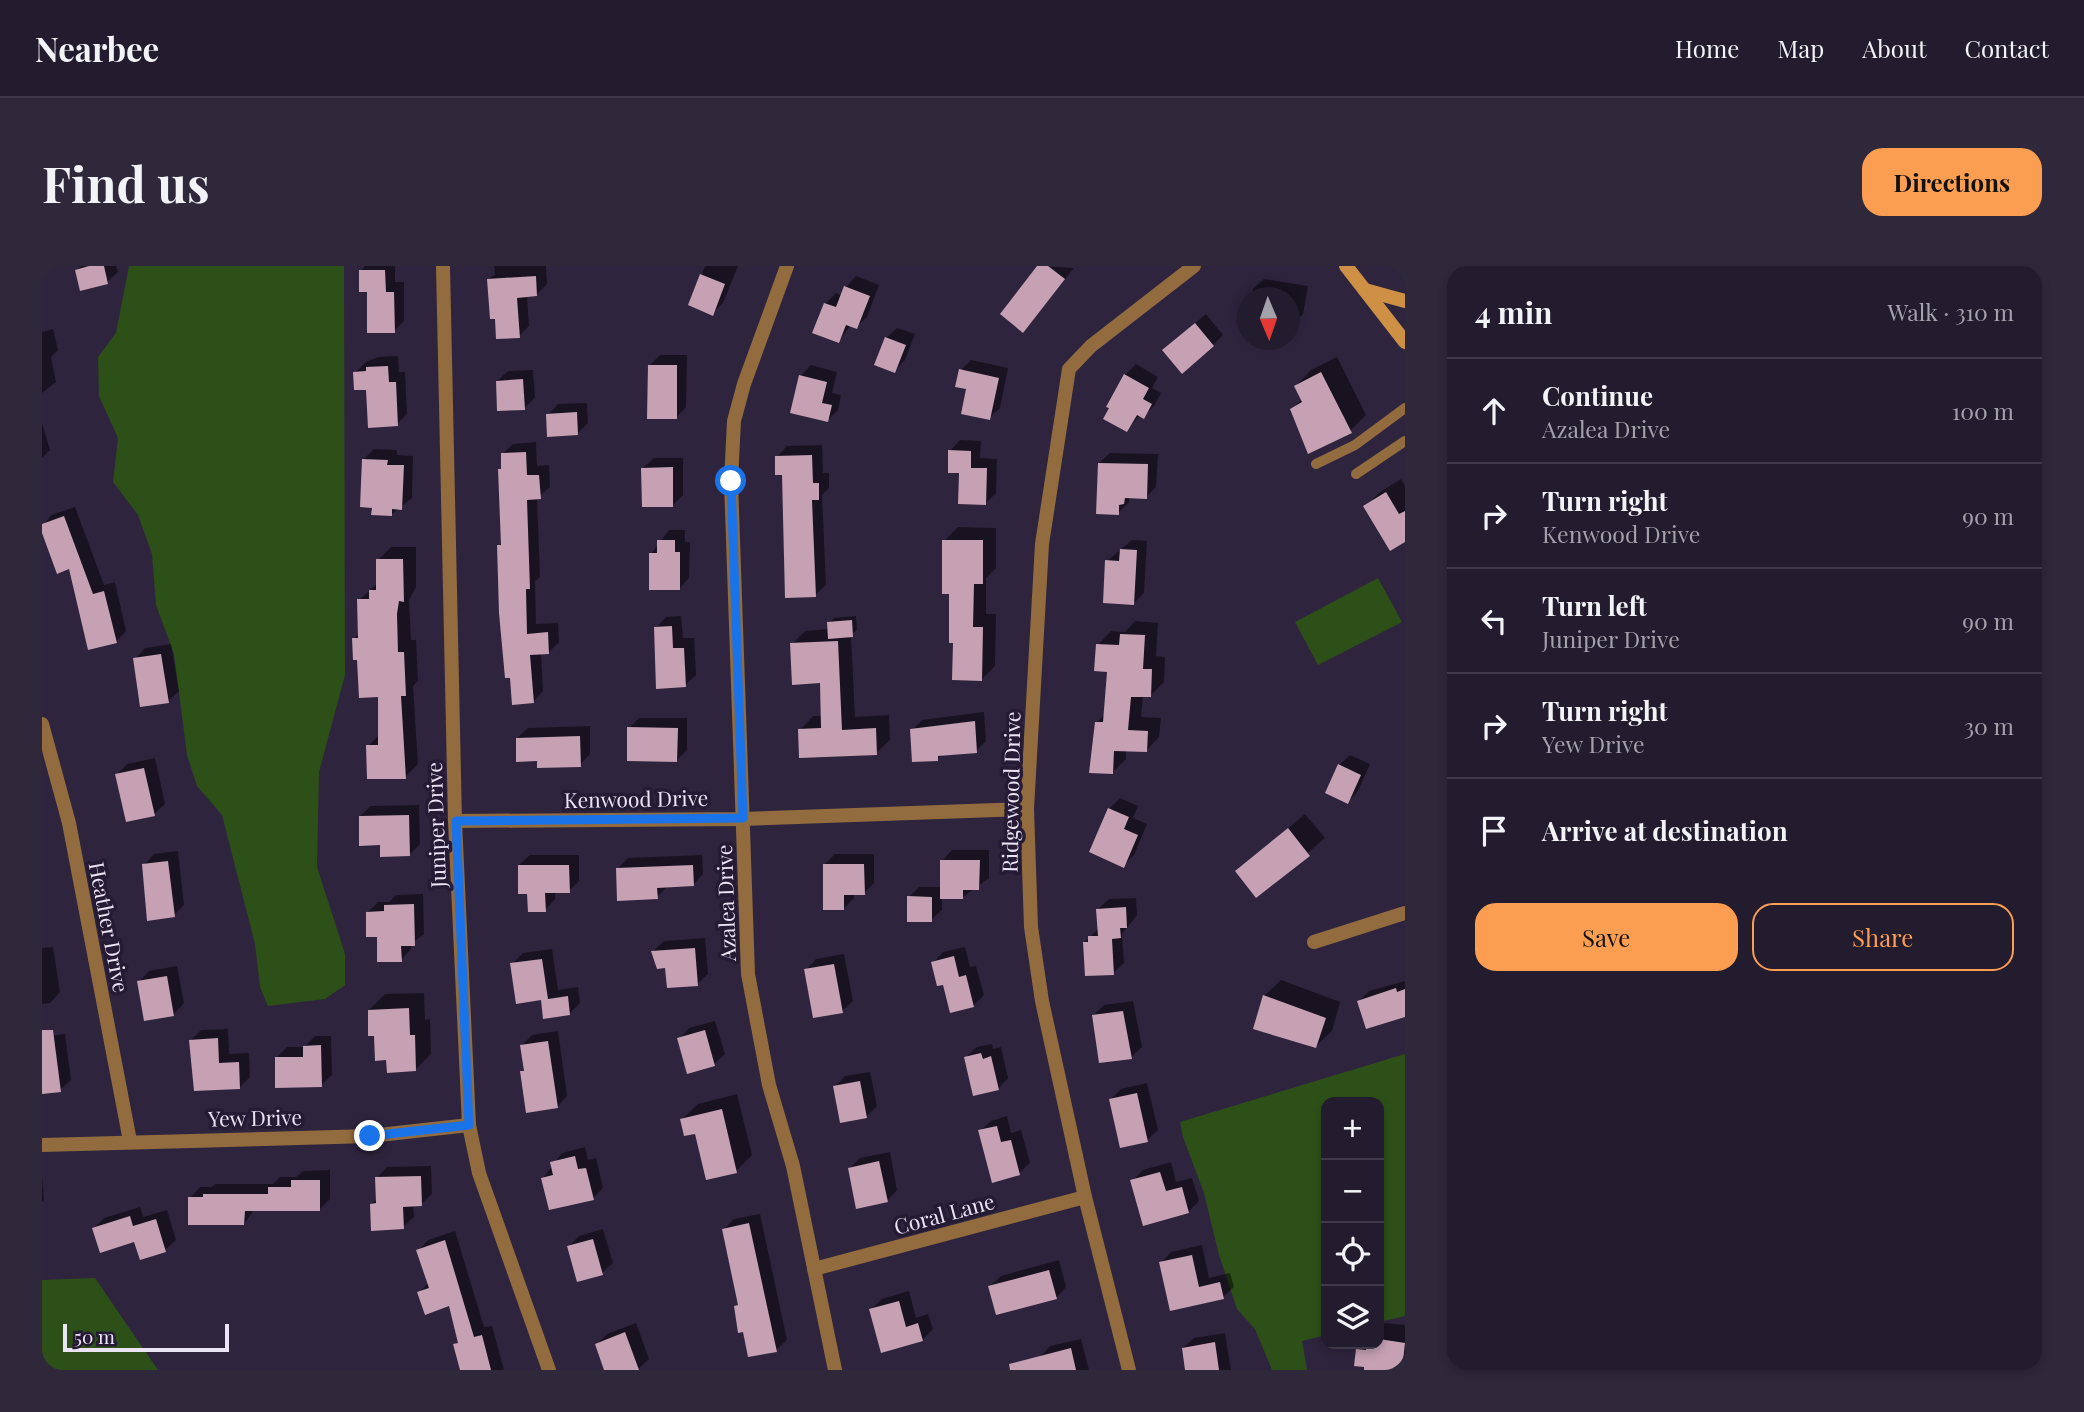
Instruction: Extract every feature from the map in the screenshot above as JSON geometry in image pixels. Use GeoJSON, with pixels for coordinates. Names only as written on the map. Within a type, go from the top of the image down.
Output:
{"type":"FeatureCollection","features":[{"type":"Feature","properties":{"kind":"main road"},"geometry":{"type":"LineString","coordinates":[[1346,266],[1405,341]]}},
{"type":"Feature","properties":{"kind":"main road"},"geometry":{"type":"LineString","coordinates":[[1365,290],[1405,301]]}},
{"type":"Feature","properties":{"kind":"street","name":"Juniper Drive"},"geometry":{"type":"LineString","coordinates":[[443,266],[456,821],[469,1125],[479,1173],[549,1370]]}},
{"type":"Feature","properties":{"kind":"street","name":"Azalea Drive"},"geometry":{"type":"LineString","coordinates":[[787,266],[769,309],[734,421],[731,481],[748,974],[768,1085],[793,1166],[835,1370]]}},
{"type":"Feature","properties":{"kind":"street","name":"Ridgewood Drive"},"geometry":{"type":"LineString","coordinates":[[1129,1370],[1084,1196],[1042,1001],[1031,927],[1027,808],[1042,544],[1069,369],[1091,346],[1194,266]]}},
{"type":"Feature","properties":{"kind":"street","name":"Heather Drive"},"geometry":{"type":"LineString","coordinates":[[42,724],[69,824],[130,1141]]}},
{"type":"Feature","properties":{"kind":"street","name":"Kenwood Drive"},"geometry":{"type":"LineString","coordinates":[[456,821],[743,818],[1027,808]]}},
{"type":"Feature","properties":{"kind":"street"},"geometry":{"type":"LineString","coordinates":[[1314,942],[1405,913]]}},
{"type":"Feature","properties":{"kind":"street","name":"Yew Drive"},"geometry":{"type":"LineString","coordinates":[[42,1145],[370,1136],[469,1125]]}},
{"type":"Feature","properties":{"kind":"street","name":"Coral Lane"},"geometry":{"type":"LineString","coordinates":[[814,1269],[1084,1196]]}},
{"type":"Feature","properties":{"kind":"lane"},"geometry":{"type":"LineString","coordinates":[[1316,464],[1355,445],[1405,408]]}},
{"type":"Feature","properties":{"kind":"lane"},"geometry":{"type":"LineString","coordinates":[[1356,474],[1405,441]]}},
{"type":"Feature","properties":{"kind":"green space"},"geometry":{"type":"Polygon","coordinates":[[[129,266],[344,266],[345,675],[319,772],[317,867],[345,954],[345,985],[325,999],[268,1006],[260,987],[255,944],[222,815],[197,786],[187,755],[174,654],[156,605],[152,554],[138,515],[113,482],[118,438],[99,396],[98,357],[116,333],[129,266]]]}},
{"type":"Feature","properties":{"kind":"green space"},"geometry":{"type":"Polygon","coordinates":[[[1378,578],[1402,622],[1318,665],[1295,622],[1378,578]]]}},
{"type":"Feature","properties":{"kind":"green space"},"geometry":{"type":"Polygon","coordinates":[[[1405,1054],[1405,1316],[1384,1321],[1384,1097],[1321,1097],[1321,1336],[1302,1341],[1307,1370],[1272,1370],[1255,1329],[1237,1309],[1219,1255],[1204,1193],[1180,1122],[1405,1054]]]}},
{"type":"Feature","properties":{"kind":"green space"},"geometry":{"type":"Polygon","coordinates":[[[95,1278],[158,1370],[42,1370],[42,1280],[95,1278]]]}},
{"type":"Feature","properties":{"kind":"building"},"geometry":{"type":"Polygon","coordinates":[[[104,266],[108,284],[80,291],[75,270],[104,266]]]}},
{"type":"Feature","properties":{"kind":"building"},"geometry":{"type":"Polygon","coordinates":[[[1037,266],[1048,266],[1065,279],[1023,333],[1000,314],[1037,266]]]}},
{"type":"Feature","properties":{"kind":"building"},"geometry":{"type":"Polygon","coordinates":[[[359,270],[385,270],[386,292],[394,292],[395,333],[367,333],[367,292],[359,292],[359,270]]]}},
{"type":"Feature","properties":{"kind":"building"},"geometry":{"type":"Polygon","coordinates":[[[700,274],[725,284],[713,316],[688,305],[700,274]]]}},
{"type":"Feature","properties":{"kind":"building"},"geometry":{"type":"Polygon","coordinates":[[[536,276],[537,296],[517,298],[520,338],[496,339],[495,319],[490,319],[487,279],[536,276]]]}},
{"type":"Feature","properties":{"kind":"building"},"geometry":{"type":"Polygon","coordinates":[[[844,286],[870,296],[857,329],[846,325],[839,343],[812,333],[824,303],[836,307],[844,286]]]}},
{"type":"Feature","properties":{"kind":"building"},"geometry":{"type":"Polygon","coordinates":[[[1195,323],[1214,346],[1182,374],[1162,350],[1195,323]]]}},
{"type":"Feature","properties":{"kind":"building"},"geometry":{"type":"Polygon","coordinates":[[[885,337],[906,345],[895,373],[874,365],[885,337]]]}},
{"type":"Feature","properties":{"kind":"building"},"geometry":{"type":"Polygon","coordinates":[[[648,365],[677,365],[677,419],[647,419],[648,365]]]}},
{"type":"Feature","properties":{"kind":"building"},"geometry":{"type":"Polygon","coordinates":[[[388,366],[389,382],[396,382],[398,426],[368,428],[366,390],[354,390],[353,372],[366,371],[366,367],[388,366]]]}},
{"type":"Feature","properties":{"kind":"building"},"geometry":{"type":"Polygon","coordinates":[[[959,369],[999,378],[990,420],[961,414],[966,389],[955,387],[959,369]]]}},
{"type":"Feature","properties":{"kind":"building"},"geometry":{"type":"Polygon","coordinates":[[[1321,372],[1352,433],[1308,454],[1290,409],[1302,402],[1294,386],[1321,372]]]}},
{"type":"Feature","properties":{"kind":"building"},"geometry":{"type":"Polygon","coordinates":[[[1124,374],[1149,388],[1143,399],[1152,404],[1144,419],[1137,415],[1127,432],[1103,419],[1109,408],[1106,407],[1124,374]]]}},
{"type":"Feature","properties":{"kind":"building"},"geometry":{"type":"Polygon","coordinates":[[[799,375],[827,382],[822,403],[832,405],[828,422],[790,413],[799,375]]]}},
{"type":"Feature","properties":{"kind":"building"},"geometry":{"type":"Polygon","coordinates":[[[523,379],[525,410],[497,411],[496,381],[523,379]]]}},
{"type":"Feature","properties":{"kind":"building"},"geometry":{"type":"Polygon","coordinates":[[[577,412],[578,435],[547,437],[546,414],[577,412]]]}},
{"type":"Feature","properties":{"kind":"building"},"geometry":{"type":"Polygon","coordinates":[[[948,450],[971,451],[971,468],[987,468],[986,505],[958,504],[959,473],[948,473],[948,450]]]}},
{"type":"Feature","properties":{"kind":"building"},"geometry":{"type":"Polygon","coordinates":[[[526,452],[527,475],[539,475],[541,499],[527,500],[530,589],[526,589],[527,634],[548,632],[549,654],[530,655],[534,703],[512,705],[510,678],[505,678],[499,613],[497,545],[501,545],[498,469],[501,469],[501,453],[526,452]]]}},
{"type":"Feature","properties":{"kind":"building"},"geometry":{"type":"Polygon","coordinates":[[[812,455],[813,483],[819,483],[819,500],[812,500],[816,597],[785,598],[782,475],[775,475],[775,456],[812,455]]]}},
{"type":"Feature","properties":{"kind":"building"},"geometry":{"type":"Polygon","coordinates":[[[362,459],[388,460],[387,465],[404,465],[402,510],[392,509],[392,516],[371,515],[372,508],[360,507],[362,459]]]}},
{"type":"Feature","properties":{"kind":"building"},"geometry":{"type":"Polygon","coordinates":[[[1098,463],[1148,464],[1147,499],[1125,498],[1124,504],[1119,505],[1119,515],[1096,514],[1098,463]]]}},
{"type":"Feature","properties":{"kind":"building"},"geometry":{"type":"Polygon","coordinates":[[[673,467],[673,507],[642,507],[641,468],[673,467]]]}},
{"type":"Feature","properties":{"kind":"building"},"geometry":{"type":"Polygon","coordinates":[[[1386,492],[1399,514],[1405,511],[1405,542],[1390,551],[1363,506],[1386,492]]]}},
{"type":"Feature","properties":{"kind":"building"},"geometry":{"type":"Polygon","coordinates":[[[64,516],[93,594],[104,591],[117,643],[88,650],[69,569],[57,574],[42,533],[42,524],[64,516]]]}},
{"type":"Feature","properties":{"kind":"building"},"geometry":{"type":"Polygon","coordinates":[[[657,540],[675,540],[675,552],[680,552],[680,590],[649,590],[649,553],[657,553],[657,540]]]}},
{"type":"Feature","properties":{"kind":"building"},"geometry":{"type":"Polygon","coordinates":[[[942,540],[983,540],[983,584],[974,584],[973,627],[983,627],[982,681],[952,680],[953,643],[949,643],[949,594],[942,594],[942,540]]]}},
{"type":"Feature","properties":{"kind":"building"},"geometry":{"type":"Polygon","coordinates":[[[1120,549],[1137,550],[1134,605],[1103,603],[1105,560],[1119,561],[1120,549]]]}},
{"type":"Feature","properties":{"kind":"building"},"geometry":{"type":"Polygon","coordinates":[[[376,559],[403,559],[404,602],[399,601],[397,614],[398,652],[404,652],[406,696],[401,696],[406,779],[367,779],[366,745],[378,745],[378,697],[359,698],[357,660],[353,660],[352,638],[358,638],[357,599],[369,599],[369,590],[376,590],[376,559]]]}},
{"type":"Feature","properties":{"kind":"building"},"geometry":{"type":"Polygon","coordinates":[[[852,620],[853,637],[828,639],[827,622],[852,620]]]}},
{"type":"Feature","properties":{"kind":"building"},"geometry":{"type":"Polygon","coordinates":[[[672,626],[673,648],[684,648],[686,687],[656,689],[654,627],[672,626]]]}},
{"type":"Feature","properties":{"kind":"building"},"geometry":{"type":"Polygon","coordinates":[[[1120,634],[1145,635],[1143,669],[1152,669],[1151,697],[1131,697],[1128,730],[1148,731],[1147,752],[1114,751],[1113,774],[1089,773],[1095,722],[1103,722],[1107,672],[1094,671],[1096,644],[1119,645],[1120,634]]]}},
{"type":"Feature","properties":{"kind":"building"},"geometry":{"type":"Polygon","coordinates":[[[838,641],[842,730],[876,728],[877,755],[799,758],[798,729],[821,728],[820,683],[792,685],[790,643],[838,641]]]}},
{"type":"Feature","properties":{"kind":"building"},"geometry":{"type":"Polygon","coordinates":[[[161,654],[169,703],[140,707],[133,658],[161,654]]]}},
{"type":"Feature","properties":{"kind":"building"},"geometry":{"type":"Polygon","coordinates":[[[975,721],[977,753],[938,756],[938,761],[912,762],[910,729],[975,721]]]}},
{"type":"Feature","properties":{"kind":"building"},"geometry":{"type":"Polygon","coordinates":[[[627,727],[678,728],[677,762],[627,761],[627,727]]]}},
{"type":"Feature","properties":{"kind":"building"},"geometry":{"type":"Polygon","coordinates":[[[580,736],[581,767],[537,768],[537,761],[516,762],[516,738],[580,736]]]}},
{"type":"Feature","properties":{"kind":"building"},"geometry":{"type":"Polygon","coordinates":[[[1338,764],[1361,775],[1348,804],[1325,793],[1338,764]]]}},
{"type":"Feature","properties":{"kind":"building"},"geometry":{"type":"Polygon","coordinates":[[[144,768],[155,816],[126,822],[115,774],[144,768]]]}},
{"type":"Feature","properties":{"kind":"building"},"geometry":{"type":"Polygon","coordinates":[[[1108,808],[1129,817],[1124,829],[1138,835],[1124,868],[1089,852],[1108,808]]]}},
{"type":"Feature","properties":{"kind":"building"},"geometry":{"type":"Polygon","coordinates":[[[409,815],[410,856],[380,857],[380,845],[359,846],[359,816],[409,815]]]}},
{"type":"Feature","properties":{"kind":"building"},"geometry":{"type":"Polygon","coordinates":[[[1288,828],[1310,856],[1256,898],[1235,871],[1288,828]]]}},
{"type":"Feature","properties":{"kind":"building"},"geometry":{"type":"Polygon","coordinates":[[[940,860],[980,860],[979,890],[963,890],[963,899],[940,899],[940,860]]]}},
{"type":"Feature","properties":{"kind":"building"},"geometry":{"type":"Polygon","coordinates":[[[168,861],[175,917],[147,921],[142,864],[168,861]]]}},
{"type":"Feature","properties":{"kind":"building"},"geometry":{"type":"Polygon","coordinates":[[[823,864],[864,864],[865,895],[844,895],[844,910],[823,910],[823,864]]]}},
{"type":"Feature","properties":{"kind":"building"},"geometry":{"type":"Polygon","coordinates":[[[518,865],[569,865],[570,893],[545,893],[546,912],[528,912],[527,894],[518,894],[518,865]]]}},
{"type":"Feature","properties":{"kind":"building"},"geometry":{"type":"Polygon","coordinates":[[[693,865],[694,886],[657,888],[658,899],[617,901],[616,868],[693,865]]]}},
{"type":"Feature","properties":{"kind":"building"},"geometry":{"type":"Polygon","coordinates":[[[907,896],[932,897],[932,922],[907,922],[907,896]]]}},
{"type":"Feature","properties":{"kind":"building"},"geometry":{"type":"Polygon","coordinates":[[[414,904],[415,946],[401,946],[402,962],[377,962],[377,937],[366,937],[366,912],[384,911],[384,905],[414,904]]]}},
{"type":"Feature","properties":{"kind":"building"},"geometry":{"type":"Polygon","coordinates":[[[1126,907],[1127,928],[1120,928],[1121,938],[1112,939],[1114,975],[1085,976],[1083,942],[1088,942],[1088,936],[1098,936],[1096,909],[1126,907]]]}},
{"type":"Feature","properties":{"kind":"building"},"geometry":{"type":"Polygon","coordinates":[[[695,948],[698,986],[667,988],[665,968],[657,969],[651,951],[695,948]]]}},
{"type":"Feature","properties":{"kind":"building"},"geometry":{"type":"Polygon","coordinates":[[[954,956],[959,977],[966,975],[974,1007],[950,1013],[943,985],[937,986],[931,962],[954,956]]]}},
{"type":"Feature","properties":{"kind":"building"},"geometry":{"type":"Polygon","coordinates":[[[542,959],[548,999],[568,996],[570,1015],[543,1019],[541,1000],[516,1004],[510,963],[542,959]]]}},
{"type":"Feature","properties":{"kind":"building"},"geometry":{"type":"Polygon","coordinates":[[[834,964],[843,1013],[813,1018],[804,969],[834,964]]]}},
{"type":"Feature","properties":{"kind":"building"},"geometry":{"type":"Polygon","coordinates":[[[167,976],[174,1016],[144,1021],[137,981],[167,976]]]}},
{"type":"Feature","properties":{"kind":"building"},"geometry":{"type":"Polygon","coordinates":[[[1396,988],[1397,992],[1405,989],[1405,1017],[1366,1029],[1357,1001],[1396,988]]]}},
{"type":"Feature","properties":{"kind":"building"},"geometry":{"type":"Polygon","coordinates":[[[1263,995],[1326,1018],[1316,1048],[1253,1029],[1263,995]]]}},
{"type":"Feature","properties":{"kind":"building"},"geometry":{"type":"Polygon","coordinates":[[[409,1008],[410,1035],[415,1035],[416,1071],[387,1073],[386,1060],[375,1061],[374,1036],[368,1036],[368,1010],[409,1008]]]}},
{"type":"Feature","properties":{"kind":"building"},"geometry":{"type":"Polygon","coordinates":[[[1123,1011],[1132,1059],[1099,1063],[1092,1015],[1123,1011]]]}},
{"type":"Feature","properties":{"kind":"building"},"geometry":{"type":"Polygon","coordinates":[[[42,1030],[53,1030],[61,1092],[42,1094],[42,1030]]]}},
{"type":"Feature","properties":{"kind":"building"},"geometry":{"type":"Polygon","coordinates":[[[705,1030],[715,1066],[687,1074],[677,1038],[705,1030]]]}},
{"type":"Feature","properties":{"kind":"building"},"geometry":{"type":"Polygon","coordinates":[[[218,1038],[219,1063],[239,1062],[240,1089],[194,1091],[189,1040],[218,1038]]]}},
{"type":"Feature","properties":{"kind":"building"},"geometry":{"type":"Polygon","coordinates":[[[548,1041],[558,1108],[526,1113],[520,1071],[524,1071],[520,1045],[548,1041]]]}},
{"type":"Feature","properties":{"kind":"building"},"geometry":{"type":"Polygon","coordinates":[[[321,1045],[322,1087],[275,1088],[275,1057],[303,1057],[303,1046],[321,1045]]]}},
{"type":"Feature","properties":{"kind":"building"},"geometry":{"type":"Polygon","coordinates":[[[981,1053],[983,1059],[991,1056],[999,1090],[973,1096],[964,1057],[981,1053]]]}},
{"type":"Feature","properties":{"kind":"building"},"geometry":{"type":"Polygon","coordinates":[[[860,1081],[867,1118],[840,1123],[833,1086],[860,1081]]]}},
{"type":"Feature","properties":{"kind":"building"},"geometry":{"type":"Polygon","coordinates":[[[1137,1093],[1148,1142],[1120,1148],[1109,1099],[1137,1093]]]}},
{"type":"Feature","properties":{"kind":"building"},"geometry":{"type":"Polygon","coordinates":[[[722,1109],[737,1173],[706,1180],[695,1134],[684,1136],[680,1119],[722,1109]]]}},
{"type":"Feature","properties":{"kind":"building"},"geometry":{"type":"Polygon","coordinates":[[[997,1126],[1001,1142],[1011,1140],[1020,1175],[992,1183],[978,1130],[997,1126]]]}},
{"type":"Feature","properties":{"kind":"building"},"geometry":{"type":"Polygon","coordinates":[[[575,1156],[578,1169],[586,1168],[594,1200],[549,1210],[541,1178],[553,1175],[550,1162],[575,1156]]]}},
{"type":"Feature","properties":{"kind":"building"},"geometry":{"type":"Polygon","coordinates":[[[879,1161],[888,1202],[856,1209],[848,1168],[879,1161]]]}},
{"type":"Feature","properties":{"kind":"building"},"geometry":{"type":"Polygon","coordinates":[[[1160,1172],[1166,1191],[1182,1187],[1189,1213],[1143,1226],[1130,1180],[1160,1172]]]}},
{"type":"Feature","properties":{"kind":"building"},"geometry":{"type":"Polygon","coordinates":[[[421,1176],[422,1206],[403,1207],[404,1229],[371,1231],[370,1204],[376,1203],[375,1177],[421,1176]]]}},
{"type":"Feature","properties":{"kind":"building"},"geometry":{"type":"Polygon","coordinates":[[[291,1180],[320,1180],[320,1211],[245,1211],[244,1225],[188,1225],[188,1197],[203,1197],[203,1194],[268,1194],[268,1187],[291,1187],[291,1180]]]}},
{"type":"Feature","properties":{"kind":"building"},"geometry":{"type":"Polygon","coordinates":[[[130,1216],[133,1226],[156,1219],[166,1252],[140,1260],[134,1242],[100,1253],[92,1228],[130,1216]]]}},
{"type":"Feature","properties":{"kind":"building"},"geometry":{"type":"Polygon","coordinates":[[[749,1223],[777,1352],[748,1357],[743,1332],[738,1333],[734,1306],[738,1305],[722,1229],[749,1223]]]}},
{"type":"Feature","properties":{"kind":"building"},"geometry":{"type":"Polygon","coordinates":[[[593,1239],[603,1275],[577,1282],[567,1246],[593,1239]]]}},
{"type":"Feature","properties":{"kind":"building"},"geometry":{"type":"Polygon","coordinates":[[[445,1240],[474,1337],[482,1335],[491,1370],[460,1370],[453,1344],[458,1343],[449,1306],[425,1315],[417,1292],[429,1288],[416,1250],[445,1240]]]}},
{"type":"Feature","properties":{"kind":"building"},"geometry":{"type":"Polygon","coordinates":[[[1192,1255],[1199,1287],[1220,1282],[1224,1299],[1170,1311],[1159,1262],[1192,1255]]]}},
{"type":"Feature","properties":{"kind":"building"},"geometry":{"type":"Polygon","coordinates":[[[1049,1270],[1057,1299],[996,1315],[988,1286],[1049,1270]]]}},
{"type":"Feature","properties":{"kind":"building"},"geometry":{"type":"Polygon","coordinates":[[[899,1301],[906,1327],[918,1323],[923,1341],[881,1353],[869,1309],[899,1301]]]}},
{"type":"Feature","properties":{"kind":"building"},"geometry":{"type":"Polygon","coordinates":[[[625,1332],[639,1370],[604,1370],[595,1344],[625,1332]]]}},
{"type":"Feature","properties":{"kind":"building"},"geometry":{"type":"Polygon","coordinates":[[[1384,1340],[1405,1343],[1402,1370],[1364,1370],[1364,1367],[1354,1366],[1356,1349],[1384,1349],[1384,1340]]]}},
{"type":"Feature","properties":{"kind":"building"},"geometry":{"type":"Polygon","coordinates":[[[1215,1342],[1219,1370],[1185,1370],[1182,1348],[1215,1342]]]}},
{"type":"Feature","properties":{"kind":"building"},"geometry":{"type":"Polygon","coordinates":[[[1071,1348],[1076,1370],[1010,1370],[1009,1364],[1071,1348]]]}},
{"type":"Feature","properties":{"kind":"route"},"geometry":{"type":"LineString","coordinates":[[370,1136],[469,1125],[464,1059],[456,821],[743,818],[731,481]]}}]}
